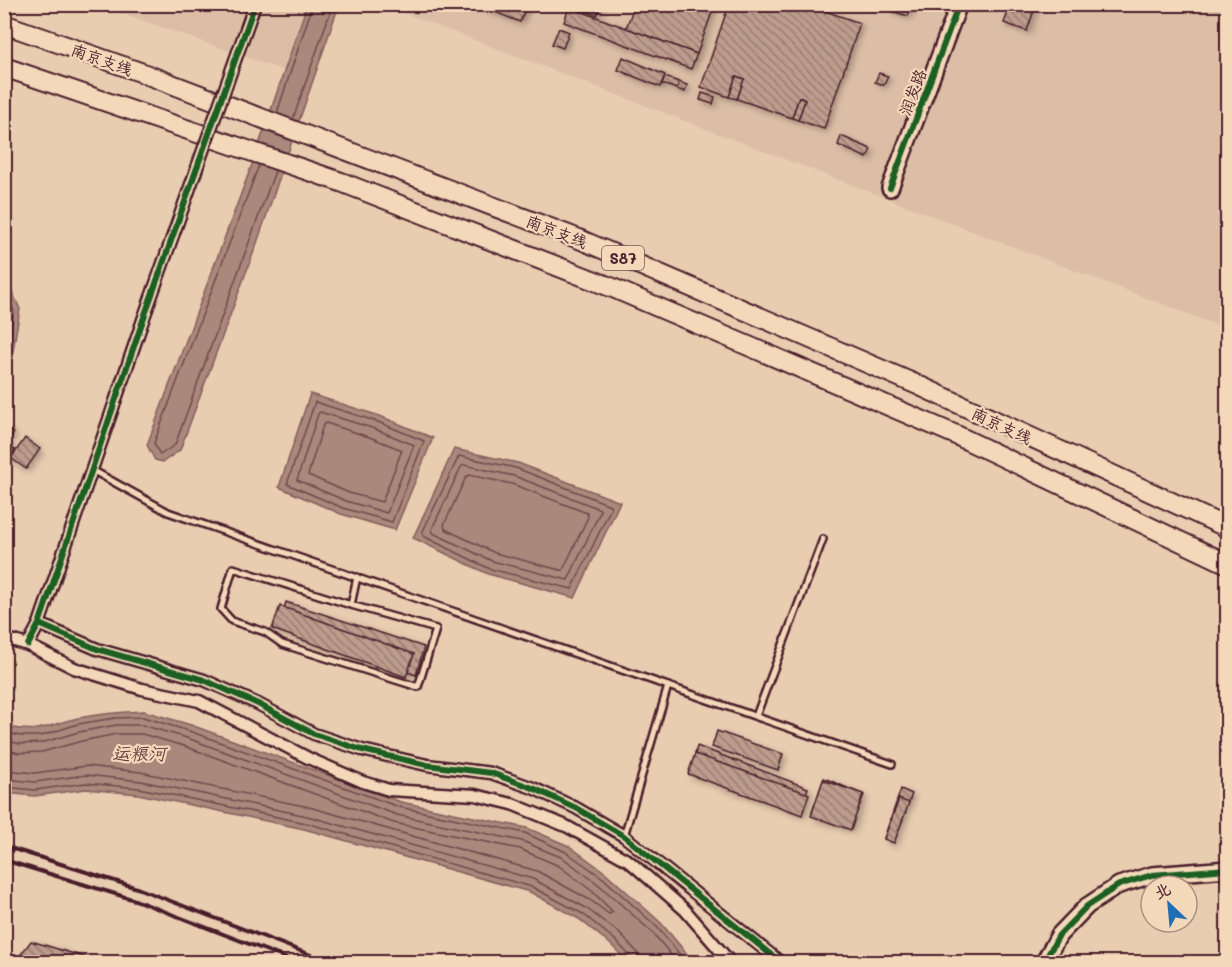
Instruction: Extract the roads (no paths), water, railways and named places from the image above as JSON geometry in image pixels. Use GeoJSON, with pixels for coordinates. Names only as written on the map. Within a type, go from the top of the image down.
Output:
{"type":"FeatureCollection","features":[{"type":"Feature","properties":{"kind":"highway","name":"南京支线"},"geometry":{"type":"LineString","coordinates":[[4,24],[140,72],[579,239],[920,386],[1227,528]]}},
{"type":"Feature","properties":{"kind":"highway","name":"南京支线"},"geometry":{"type":"LineString","coordinates":[[4,67],[341,182],[613,288],[954,434],[1227,564]]}},
{"type":"Feature","properties":{"kind":"street"},"geometry":{"type":"LineString","coordinates":[[28,645],[39,624],[143,320],[255,4]]}},
{"type":"Feature","properties":{"kind":"street","name":"润发路"},"geometry":{"type":"LineString","coordinates":[[890,188],[959,4]]}},
{"type":"Feature","properties":{"kind":"street"},"geometry":{"type":"LineString","coordinates":[[39,624],[97,649],[204,680],[258,704],[314,734],[353,747],[427,765],[491,773],[533,788],[576,808],[624,836],[780,963]]}},
{"type":"Feature","properties":{"kind":"street"},"geometry":{"type":"LineString","coordinates":[[4,639],[28,645],[74,668],[142,689],[199,701],[308,758],[363,782],[389,790],[475,795],[512,804],[566,826],[629,861],[686,910],[730,963]]}},
{"type":"Feature","properties":{"kind":"street"},"geometry":{"type":"LineString","coordinates":[[1044,963],[1059,935],[1087,906],[1119,885],[1152,875],[1227,868]]}},
{"type":"Feature","properties":{"kind":"lane"},"geometry":{"type":"LineString","coordinates":[[92,470],[168,512],[892,764]]}},
{"type":"Feature","properties":{"kind":"lane"},"geometry":{"type":"LineString","coordinates":[[756,717],[823,539]]}},
{"type":"Feature","properties":{"kind":"lane"},"geometry":{"type":"LineString","coordinates":[[233,568],[351,605],[436,629],[418,687],[282,644],[265,632],[232,621],[221,609],[233,568]]}},
{"type":"Feature","properties":{"kind":"lane"},"geometry":{"type":"LineString","coordinates":[[351,605],[357,578]]}},
{"type":"Feature","properties":{"kind":"lane"},"geometry":{"type":"LineString","coordinates":[[624,836],[668,686]]}},
{"type":"Feature","properties":{"kind":"water"},"geometry":{"type":"Polygon","coordinates":[[[307,5],[339,5],[257,243],[180,450],[163,462],[155,460],[147,445],[254,159],[307,5]]]}},
{"type":"Feature","properties":{"kind":"water"},"geometry":{"type":"Polygon","coordinates":[[[5,276],[20,309],[11,363],[5,357],[5,276]]]}},
{"type":"Feature","properties":{"kind":"water"},"geometry":{"type":"Polygon","coordinates":[[[310,394],[380,416],[433,438],[395,530],[341,514],[279,487],[310,394]]]}},
{"type":"Feature","properties":{"kind":"water"},"geometry":{"type":"Polygon","coordinates":[[[454,449],[518,463],[620,502],[575,598],[488,574],[413,538],[454,449]]]}},
{"type":"Feature","properties":{"kind":"water","name":"运粮河"},"geometry":{"type":"Polygon","coordinates":[[[144,711],[191,725],[401,802],[527,828],[569,846],[606,873],[661,923],[694,962],[628,962],[579,919],[530,892],[304,829],[138,794],[86,789],[35,796],[5,793],[5,726],[27,730],[78,718],[144,711]]]}},
{"type":"Feature","properties":{"kind":"railway"},"geometry":{"type":"LineString","coordinates":[[4,846],[137,888],[329,962]]}},
{"type":"Feature","properties":{"kind":"railway"},"geometry":{"type":"LineString","coordinates":[[4,860],[135,900],[296,962]]}}]}
